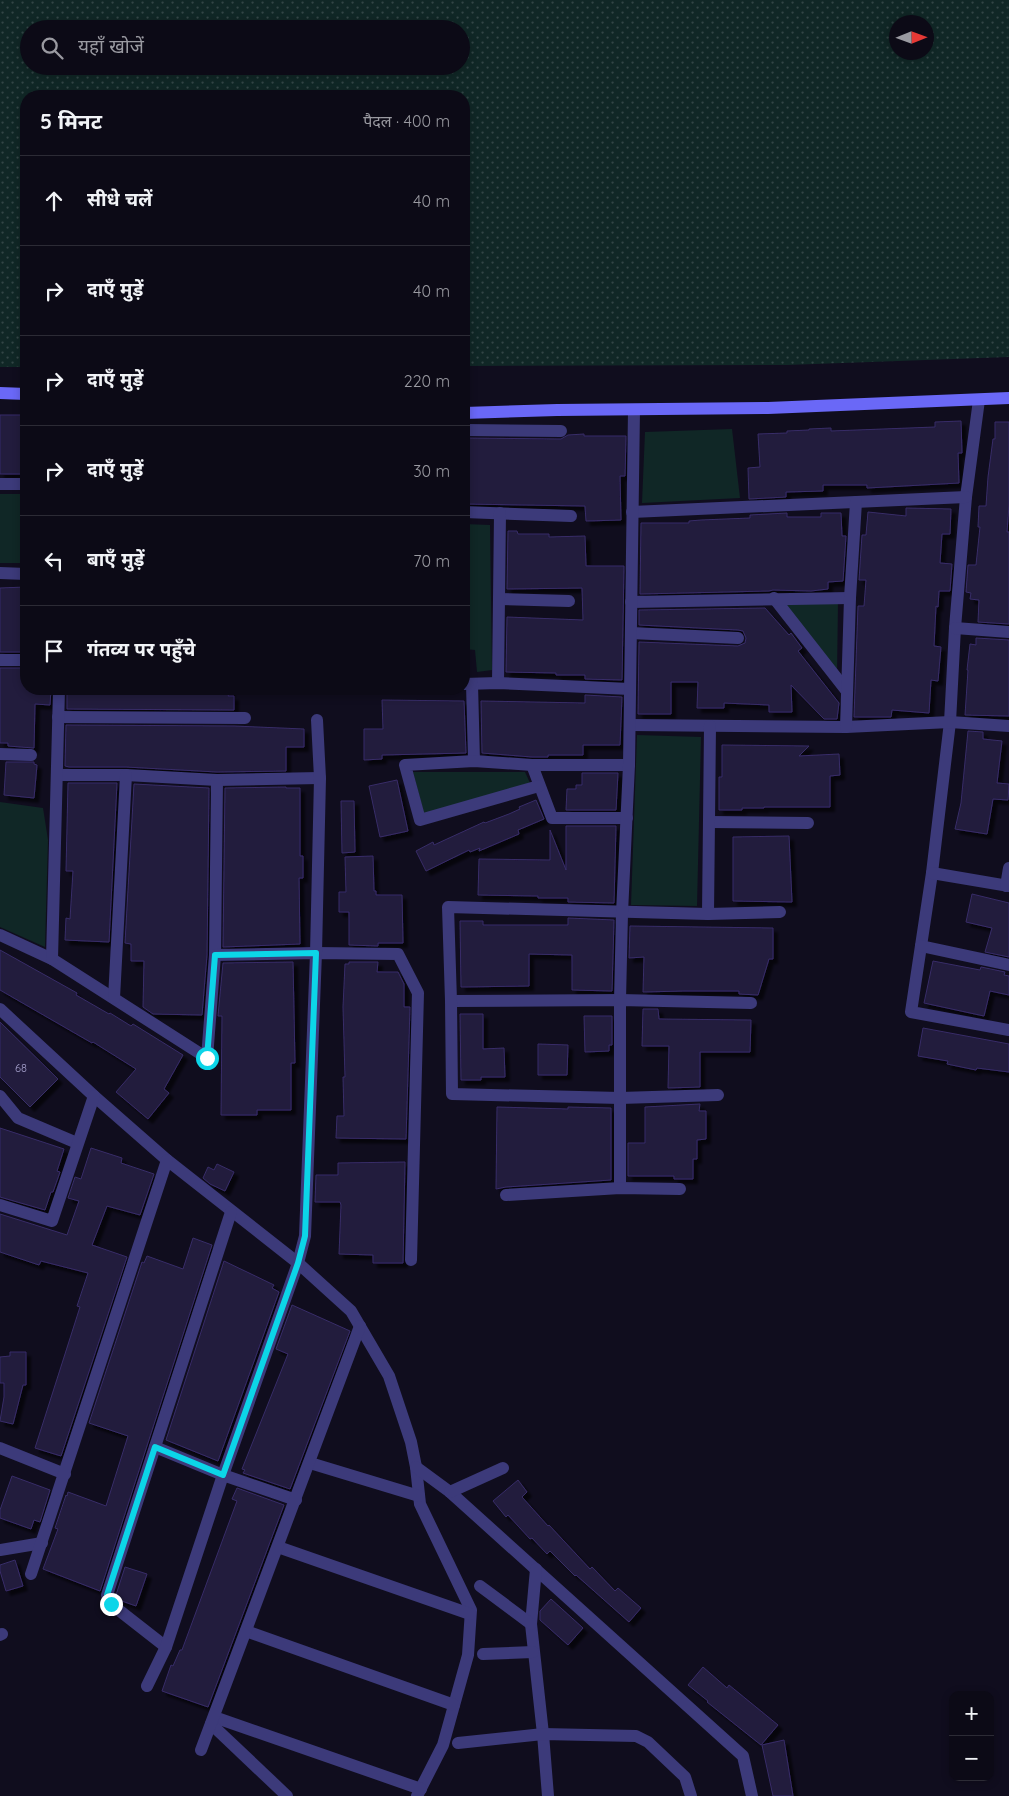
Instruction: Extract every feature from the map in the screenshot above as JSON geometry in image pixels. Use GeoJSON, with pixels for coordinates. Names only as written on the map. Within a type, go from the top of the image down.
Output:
{"type":"FeatureCollection","features":[{"type":"Feature","properties":{"kind":"street"},"geometry":{"type":"LineString","coordinates":[[0,393],[20,394]]}},
{"type":"Feature","properties":{"kind":"street"},"geometry":{"type":"LineString","coordinates":[[470,413],[768,408],[1009,398]]}},
{"type":"Feature","properties":{"kind":"street"},"geometry":{"type":"LineString","coordinates":[[979,400],[966,496],[955,628],[950,722],[932,873],[911,1012],[1009,1030]]}},
{"type":"Feature","properties":{"kind":"street"},"geometry":{"type":"LineString","coordinates":[[620,1188],[620,1000],[630,725],[634,410]]}},
{"type":"Feature","properties":{"kind":"street"},"geometry":{"type":"LineString","coordinates":[[470,430],[560,431]]}},
{"type":"Feature","properties":{"kind":"street"},"geometry":{"type":"LineString","coordinates":[[0,484],[20,484]]}},
{"type":"Feature","properties":{"kind":"street"},"geometry":{"type":"LineString","coordinates":[[632,512],[966,496]]}},
{"type":"Feature","properties":{"kind":"street"},"geometry":{"type":"LineString","coordinates":[[846,727],[850,598],[856,502]]}},
{"type":"Feature","properties":{"kind":"street"},"geometry":{"type":"LineString","coordinates":[[470,512],[571,516]]}},
{"type":"Feature","properties":{"kind":"street"},"geometry":{"type":"LineString","coordinates":[[498,683],[500,513]]}},
{"type":"Feature","properties":{"kind":"street"},"geometry":{"type":"LineString","coordinates":[[0,573],[20,574]]}},
{"type":"Feature","properties":{"kind":"street"},"geometry":{"type":"LineString","coordinates":[[774,598],[846,690]]}},
{"type":"Feature","properties":{"kind":"street"},"geometry":{"type":"LineString","coordinates":[[631,602],[850,598]]}},
{"type":"Feature","properties":{"kind":"street"},"geometry":{"type":"LineString","coordinates":[[499,599],[569,601]]}},
{"type":"Feature","properties":{"kind":"street"},"geometry":{"type":"LineString","coordinates":[[955,628],[1009,632]]}},
{"type":"Feature","properties":{"kind":"street"},"geometry":{"type":"LineString","coordinates":[[631,633],[738,638]]}},
{"type":"Feature","properties":{"kind":"street"},"geometry":{"type":"LineString","coordinates":[[0,660],[20,660]]}},
{"type":"Feature","properties":{"kind":"street"},"geometry":{"type":"LineString","coordinates":[[470,684],[498,683],[630,689]]}},
{"type":"Feature","properties":{"kind":"street"},"geometry":{"type":"LineString","coordinates":[[52,959],[59,695]]}},
{"type":"Feature","properties":{"kind":"street"},"geometry":{"type":"LineString","coordinates":[[469,695],[474,761]]}},
{"type":"Feature","properties":{"kind":"street"},"geometry":{"type":"LineString","coordinates":[[58,717],[244,718]]}},
{"type":"Feature","properties":{"kind":"street"},"geometry":{"type":"LineString","coordinates":[[147,1686],[166,1648],[223,1475],[298,1263],[305,1236],[316,953],[320,778],[317,720]]}},
{"type":"Feature","properties":{"kind":"street"},"geometry":{"type":"LineString","coordinates":[[630,725],[846,727],[950,722],[1009,726]]}},
{"type":"Feature","properties":{"kind":"street"},"geometry":{"type":"LineString","coordinates":[[708,914],[710,726]]}},
{"type":"Feature","properties":{"kind":"street"},"geometry":{"type":"LineString","coordinates":[[0,754],[31,755]]}},
{"type":"Feature","properties":{"kind":"street"},"geometry":{"type":"LineString","coordinates":[[539,786],[420,820],[405,764],[474,761],[532,765],[629,765]]}},
{"type":"Feature","properties":{"kind":"street"},"geometry":{"type":"LineString","coordinates":[[532,765],[552,818],[627,818]]}},
{"type":"Feature","properties":{"kind":"street"},"geometry":{"type":"LineString","coordinates":[[57,775],[126,775],[217,780],[320,778]]}},
{"type":"Feature","properties":{"kind":"street"},"geometry":{"type":"LineString","coordinates":[[114,998],[126,775]]}},
{"type":"Feature","properties":{"kind":"street"},"geometry":{"type":"LineString","coordinates":[[0,935],[52,959],[207,1058],[215,955],[217,780]]}},
{"type":"Feature","properties":{"kind":"street"},"geometry":{"type":"LineString","coordinates":[[709,822],[808,824]]}},
{"type":"Feature","properties":{"kind":"street"},"geometry":{"type":"LineString","coordinates":[[932,873],[1008,886],[1009,868]]}},
{"type":"Feature","properties":{"kind":"street"},"geometry":{"type":"LineString","coordinates":[[718,1095],[620,1098],[452,1094],[448,907],[622,913],[708,914],[780,912]]}},
{"type":"Feature","properties":{"kind":"street"},"geometry":{"type":"LineString","coordinates":[[921,946],[1009,965]]}},
{"type":"Feature","properties":{"kind":"street"},"geometry":{"type":"LineString","coordinates":[[215,955],[398,954],[418,994],[411,1260]]}},
{"type":"Feature","properties":{"kind":"street"},"geometry":{"type":"LineString","coordinates":[[451,1001],[620,1000],[751,1003]]}},
{"type":"Feature","properties":{"kind":"street"},"geometry":{"type":"LineString","coordinates":[[0,1010],[167,1160],[298,1263],[351,1311],[389,1376],[411,1442],[420,1504],[470,1610],[468,1655],[443,1745],[419,1792],[212,1720]]}},
{"type":"Feature","properties":{"kind":"street"},"geometry":{"type":"LineString","coordinates":[[0,1096],[18,1118]]}},
{"type":"Feature","properties":{"kind":"street"},"geometry":{"type":"LineString","coordinates":[[0,1205],[52,1221],[94,1096]]}},
{"type":"Feature","properties":{"kind":"street"},"geometry":{"type":"LineString","coordinates":[[0,1113],[18,1118],[77,1143]]}},
{"type":"Feature","properties":{"kind":"street"},"geometry":{"type":"LineString","coordinates":[[31,1574],[167,1160]]}},
{"type":"Feature","properties":{"kind":"street"},"geometry":{"type":"LineString","coordinates":[[506,1195],[620,1188],[680,1189]]}},
{"type":"Feature","properties":{"kind":"street"},"geometry":{"type":"LineString","coordinates":[[166,1648],[111,1604],[107,1595],[231,1212]]}},
{"type":"Feature","properties":{"kind":"street"},"geometry":{"type":"LineString","coordinates":[[201,1750],[360,1326]]}},
{"type":"Feature","properties":{"kind":"street"},"geometry":{"type":"LineString","coordinates":[[155,1447],[223,1475],[296,1500]]}},
{"type":"Feature","properties":{"kind":"street"},"geometry":{"type":"LineString","coordinates":[[0,1448],[65,1474]]}},
{"type":"Feature","properties":{"kind":"street"},"geometry":{"type":"LineString","coordinates":[[310,1463],[419,1496]]}},
{"type":"Feature","properties":{"kind":"street"},"geometry":{"type":"LineString","coordinates":[[416,1467],[450,1492],[743,1756],[752,1796]]}},
{"type":"Feature","properties":{"kind":"street"},"geometry":{"type":"LineString","coordinates":[[450,1492],[503,1468]]}},
{"type":"Feature","properties":{"kind":"street"},"geometry":{"type":"LineString","coordinates":[[0,1550],[42,1544]]}},
{"type":"Feature","properties":{"kind":"street"},"geometry":{"type":"LineString","coordinates":[[278,1546],[470,1614]]}},
{"type":"Feature","properties":{"kind":"street"},"geometry":{"type":"LineString","coordinates":[[536,1569],[531,1624],[548,1796]]}},
{"type":"Feature","properties":{"kind":"street"},"geometry":{"type":"LineString","coordinates":[[480,1586],[531,1624]]}},
{"type":"Feature","properties":{"kind":"street"},"geometry":{"type":"LineString","coordinates":[[246,1631],[454,1705]]}},
{"type":"Feature","properties":{"kind":"street"},"geometry":{"type":"LineString","coordinates":[[483,1654],[533,1652]]}},
{"type":"Feature","properties":{"kind":"street"},"geometry":{"type":"LineString","coordinates":[[212,1720],[287,1796]]}},
{"type":"Feature","properties":{"kind":"street"},"geometry":{"type":"LineString","coordinates":[[458,1743],[543,1734],[636,1736],[648,1742],[685,1776],[691,1796]]}},
{"type":"Feature","properties":{"kind":"green space"},"geometry":{"type":"Polygon","coordinates":[[[0,0],[1009,0],[1009,357],[787,365],[470,366],[470,90],[20,90],[20,367],[0,367],[0,0]]]}},
{"type":"Feature","properties":{"kind":"green space"},"geometry":{"type":"Polygon","coordinates":[[[732,429],[740,498],[642,503],[645,432],[732,429]]]}},
{"type":"Feature","properties":{"kind":"green space"},"geometry":{"type":"Polygon","coordinates":[[[0,494],[20,494],[20,563],[0,563],[0,494]]]}},
{"type":"Feature","properties":{"kind":"green space"},"geometry":{"type":"Polygon","coordinates":[[[470,524],[490,525],[492,670],[477,672],[475,650],[470,650],[470,524]]]}},
{"type":"Feature","properties":{"kind":"green space"},"geometry":{"type":"Polygon","coordinates":[[[838,602],[837,675],[784,603],[838,602]]]}},
{"type":"Feature","properties":{"kind":"green space"},"geometry":{"type":"Polygon","coordinates":[[[637,735],[701,737],[697,906],[631,905],[637,735]]]}},
{"type":"Feature","properties":{"kind":"green space"},"geometry":{"type":"Polygon","coordinates":[[[413,772],[525,772],[530,783],[424,814],[413,772]]]}},
{"type":"Feature","properties":{"kind":"green space"},"geometry":{"type":"Polygon","coordinates":[[[0,802],[43,808],[48,840],[45,947],[0,927],[0,802]]]}},
{"type":"Feature","properties":{"kind":"building"},"geometry":{"type":"Polygon","coordinates":[[[0,415],[20,415],[20,474],[0,474],[0,415]]]}},
{"type":"Feature","properties":{"kind":"building"},"geometry":{"type":"Polygon","coordinates":[[[961,421],[962,453],[958,453],[959,483],[867,488],[867,485],[823,485],[823,491],[786,492],[786,497],[749,499],[748,468],[760,467],[758,434],[831,428],[831,431],[935,427],[935,422],[961,421]]]}},
{"type":"Feature","properties":{"kind":"building"},"geometry":{"type":"Polygon","coordinates":[[[995,422],[1009,422],[1009,505],[1007,532],[1009,532],[1009,624],[978,622],[979,600],[970,599],[971,593],[966,592],[968,565],[976,565],[980,527],[978,527],[979,506],[986,506],[993,439],[995,439],[995,422]]]}},
{"type":"Feature","properties":{"kind":"building"},"geometry":{"type":"Polygon","coordinates":[[[568,435],[626,436],[625,476],[620,476],[621,520],[586,521],[585,506],[470,504],[470,438],[561,439],[568,435]]]}},
{"type":"Feature","properties":{"kind":"building"},"geometry":{"type":"Polygon","coordinates":[[[906,508],[951,509],[950,534],[942,534],[940,563],[952,564],[950,591],[939,591],[938,607],[936,606],[934,646],[941,647],[938,681],[931,680],[929,713],[892,710],[891,717],[854,717],[858,606],[864,606],[866,580],[859,580],[862,535],[866,535],[868,512],[906,516],[906,508]]]}},
{"type":"Feature","properties":{"kind":"building"},"geometry":{"type":"Polygon","coordinates":[[[787,513],[787,517],[821,517],[821,513],[841,513],[842,536],[846,536],[843,581],[828,582],[828,589],[811,591],[773,590],[640,594],[641,523],[689,523],[689,521],[750,518],[750,515],[787,513]]]}},
{"type":"Feature","properties":{"kind":"building"},"geometry":{"type":"Polygon","coordinates":[[[508,531],[517,531],[518,534],[549,534],[549,537],[585,536],[586,566],[624,566],[622,680],[585,679],[585,675],[556,675],[556,673],[506,672],[507,617],[583,620],[582,588],[507,589],[508,531]]]}},
{"type":"Feature","properties":{"kind":"building"},"geometry":{"type":"Polygon","coordinates":[[[20,587],[20,652],[0,652],[0,588],[20,587]]]}},
{"type":"Feature","properties":{"kind":"building"},"geometry":{"type":"Polygon","coordinates":[[[765,608],[789,635],[791,633],[802,648],[798,651],[839,703],[837,719],[824,719],[791,685],[792,712],[769,712],[769,705],[724,703],[724,708],[697,708],[698,682],[671,682],[671,714],[638,714],[639,642],[738,646],[745,643],[746,638],[743,631],[738,630],[639,625],[639,610],[765,608]]]}},
{"type":"Feature","properties":{"kind":"building"},"geometry":{"type":"Polygon","coordinates":[[[976,638],[1009,640],[1009,716],[965,715],[970,644],[976,645],[976,638]]]}},
{"type":"Feature","properties":{"kind":"building"},"geometry":{"type":"Polygon","coordinates":[[[0,668],[20,668],[20,695],[51,695],[50,705],[35,704],[34,748],[8,746],[8,743],[0,743],[0,668]]]}},
{"type":"Feature","properties":{"kind":"building"},"geometry":{"type":"Polygon","coordinates":[[[67,695],[234,696],[234,710],[67,709],[67,695]]]}},
{"type":"Feature","properties":{"kind":"building"},"geometry":{"type":"Polygon","coordinates":[[[585,695],[622,697],[620,745],[583,745],[583,755],[532,757],[482,753],[481,701],[585,703],[585,695]]]}},
{"type":"Feature","properties":{"kind":"building"},"geometry":{"type":"Polygon","coordinates":[[[382,700],[464,701],[466,753],[382,755],[382,759],[364,760],[364,729],[383,729],[382,700]]]}},
{"type":"Feature","properties":{"kind":"building"},"geometry":{"type":"Polygon","coordinates":[[[66,725],[234,726],[304,729],[304,747],[286,747],[286,771],[217,772],[126,767],[69,767],[65,766],[66,725]]]}},
{"type":"Feature","properties":{"kind":"building"},"geometry":{"type":"Polygon","coordinates":[[[968,731],[983,732],[983,739],[1002,741],[997,783],[1009,784],[1008,800],[993,799],[987,834],[955,829],[961,803],[968,731]]]}},
{"type":"Feature","properties":{"kind":"building"},"geometry":{"type":"Polygon","coordinates":[[[722,745],[809,746],[799,756],[839,754],[840,775],[830,776],[830,807],[764,807],[742,808],[742,810],[719,810],[719,777],[722,777],[722,745]]]}},
{"type":"Feature","properties":{"kind":"building"},"geometry":{"type":"Polygon","coordinates":[[[6,762],[34,762],[37,765],[34,798],[4,795],[6,762]]]}},
{"type":"Feature","properties":{"kind":"building"},"geometry":{"type":"Polygon","coordinates":[[[582,773],[618,773],[616,810],[566,810],[567,789],[576,789],[576,785],[582,785],[582,773]]]}},
{"type":"Feature","properties":{"kind":"building"},"geometry":{"type":"Polygon","coordinates":[[[397,780],[408,831],[380,837],[369,786],[397,780]]]}},
{"type":"Feature","properties":{"kind":"building"},"geometry":{"type":"Polygon","coordinates":[[[68,783],[117,783],[109,942],[65,940],[66,918],[70,919],[73,871],[66,871],[68,783]]]}},
{"type":"Feature","properties":{"kind":"building"},"geometry":{"type":"Polygon","coordinates":[[[134,784],[209,788],[207,955],[202,1015],[153,1014],[143,1007],[144,961],[131,961],[131,944],[125,943],[134,784]]]}},
{"type":"Feature","properties":{"kind":"building"},"geometry":{"type":"Polygon","coordinates":[[[225,788],[300,788],[300,856],[303,856],[303,878],[299,878],[300,944],[223,947],[225,788]]]}},
{"type":"Feature","properties":{"kind":"building"},"geometry":{"type":"Polygon","coordinates":[[[536,800],[544,819],[518,830],[519,834],[479,851],[480,848],[470,852],[469,850],[426,871],[416,851],[433,842],[434,845],[484,822],[509,814],[520,809],[519,807],[536,800]]]}},
{"type":"Feature","properties":{"kind":"building"},"geometry":{"type":"Polygon","coordinates":[[[341,801],[354,801],[355,852],[342,853],[341,801]]]}},
{"type":"Feature","properties":{"kind":"building"},"geometry":{"type":"Polygon","coordinates":[[[566,826],[616,826],[614,903],[568,902],[568,898],[538,898],[538,896],[478,895],[479,859],[550,860],[550,830],[566,870],[566,826]]]}},
{"type":"Feature","properties":{"kind":"building"},"geometry":{"type":"Polygon","coordinates":[[[789,836],[792,902],[733,901],[733,837],[789,836]]]}},
{"type":"Feature","properties":{"kind":"building"},"geometry":{"type":"Polygon","coordinates":[[[373,856],[374,891],[376,891],[376,895],[402,895],[403,943],[378,943],[378,946],[349,945],[349,912],[339,912],[339,892],[346,892],[345,857],[373,856]]]}},
{"type":"Feature","properties":{"kind":"building"},"geometry":{"type":"Polygon","coordinates":[[[972,894],[1009,903],[1009,957],[985,952],[992,928],[966,922],[972,894]]]}},
{"type":"Feature","properties":{"kind":"building"},"geometry":{"type":"Polygon","coordinates":[[[568,918],[614,920],[612,991],[572,990],[572,955],[529,954],[529,986],[461,987],[460,921],[483,921],[483,925],[568,925],[568,918]]]}},
{"type":"Feature","properties":{"kind":"building"},"geometry":{"type":"Polygon","coordinates":[[[630,926],[773,928],[773,959],[769,959],[758,995],[739,994],[739,991],[643,992],[644,957],[629,958],[630,926]]]}},
{"type":"Feature","properties":{"kind":"building"},"geometry":{"type":"Polygon","coordinates":[[[0,950],[77,993],[76,995],[109,1014],[131,1026],[133,1024],[183,1055],[164,1089],[169,1093],[148,1119],[116,1092],[136,1069],[93,1042],[0,990],[0,950]]]}},
{"type":"Feature","properties":{"kind":"building"},"geometry":{"type":"Polygon","coordinates":[[[933,961],[980,970],[981,967],[1005,972],[1004,975],[1009,976],[1009,995],[990,991],[984,1016],[924,1003],[933,961]]]}},
{"type":"Feature","properties":{"kind":"building"},"geometry":{"type":"Polygon","coordinates":[[[293,962],[295,1063],[291,1063],[291,1110],[257,1110],[257,1115],[221,1115],[222,1016],[218,1016],[223,963],[293,962]]]}},
{"type":"Feature","properties":{"kind":"building"},"geometry":{"type":"Polygon","coordinates":[[[349,962],[378,962],[377,972],[398,972],[404,984],[404,1007],[410,1007],[406,1139],[336,1138],[337,1116],[344,1116],[343,1007],[345,964],[349,964],[349,962]]]}},
{"type":"Feature","properties":{"kind":"building"},"geometry":{"type":"Polygon","coordinates":[[[643,1009],[658,1009],[659,1019],[751,1020],[750,1052],[700,1052],[700,1087],[668,1088],[669,1046],[642,1046],[643,1009]]]}},
{"type":"Feature","properties":{"kind":"building"},"geometry":{"type":"Polygon","coordinates":[[[460,1014],[483,1014],[483,1049],[504,1048],[505,1077],[481,1077],[481,1080],[461,1080],[460,1014]]]}},
{"type":"Feature","properties":{"kind":"building"},"geometry":{"type":"Polygon","coordinates":[[[584,1016],[612,1016],[612,1045],[609,1045],[609,1051],[585,1052],[584,1016]]]}},
{"type":"Feature","properties":{"kind":"building"},"geometry":{"type":"Polygon","coordinates":[[[0,1022],[58,1079],[30,1107],[0,1077],[0,1022]]]}},
{"type":"Feature","properties":{"kind":"building"},"geometry":{"type":"Polygon","coordinates":[[[923,1028],[1009,1044],[1009,1072],[977,1068],[976,1070],[947,1064],[948,1061],[918,1056],[923,1028]]]}},
{"type":"Feature","properties":{"kind":"building"},"geometry":{"type":"Polygon","coordinates":[[[538,1044],[568,1045],[567,1075],[538,1075],[538,1044]]]}},
{"type":"Feature","properties":{"kind":"building"},"geometry":{"type":"Polygon","coordinates":[[[700,1104],[699,1111],[706,1111],[706,1139],[697,1140],[697,1159],[693,1159],[693,1179],[674,1179],[674,1176],[628,1176],[628,1143],[645,1143],[645,1107],[700,1104]]]}},
{"type":"Feature","properties":{"kind":"building"},"geometry":{"type":"Polygon","coordinates":[[[497,1107],[611,1108],[611,1180],[496,1189],[497,1107]]]}},
{"type":"Feature","properties":{"kind":"building"},"geometry":{"type":"Polygon","coordinates":[[[0,1128],[64,1149],[57,1171],[60,1172],[45,1210],[0,1197],[0,1128]]]}},
{"type":"Feature","properties":{"kind":"building"},"geometry":{"type":"Polygon","coordinates":[[[91,1148],[122,1158],[121,1163],[154,1174],[140,1215],[107,1206],[92,1245],[127,1257],[61,1456],[35,1448],[80,1307],[77,1306],[88,1273],[41,1261],[39,1265],[0,1252],[0,1214],[67,1235],[79,1201],[68,1198],[75,1177],[81,1179],[91,1148]]]}},
{"type":"Feature","properties":{"kind":"building"},"geometry":{"type":"Polygon","coordinates":[[[405,1162],[403,1263],[373,1263],[373,1255],[339,1254],[341,1205],[340,1202],[315,1202],[316,1175],[338,1175],[338,1163],[405,1162]]]}},
{"type":"Feature","properties":{"kind":"building"},"geometry":{"type":"Polygon","coordinates":[[[217,1164],[234,1172],[225,1191],[210,1184],[203,1178],[208,1167],[214,1170],[217,1164]]]}},
{"type":"Feature","properties":{"kind":"building"},"geometry":{"type":"Polygon","coordinates":[[[193,1238],[212,1245],[100,1591],[43,1569],[58,1529],[55,1528],[68,1492],[106,1506],[128,1436],[89,1423],[142,1262],[144,1263],[147,1256],[183,1269],[193,1238]]]}},
{"type":"Feature","properties":{"kind":"building"},"geometry":{"type":"Polygon","coordinates":[[[224,1261],[274,1285],[272,1288],[279,1292],[218,1461],[166,1440],[224,1261]]]}},
{"type":"Feature","properties":{"kind":"building"},"geometry":{"type":"Polygon","coordinates":[[[292,1305],[350,1331],[290,1489],[243,1473],[245,1470],[242,1469],[288,1354],[276,1349],[292,1305]]]}},
{"type":"Feature","properties":{"kind":"building"},"geometry":{"type":"Polygon","coordinates":[[[10,1352],[26,1352],[26,1385],[23,1385],[13,1424],[0,1421],[4,1383],[0,1383],[0,1357],[10,1356],[10,1352]]]}},
{"type":"Feature","properties":{"kind":"building"},"geometry":{"type":"Polygon","coordinates":[[[12,1476],[50,1490],[40,1522],[34,1520],[31,1529],[0,1518],[0,1510],[12,1476]]]}},
{"type":"Feature","properties":{"kind":"building"},"geometry":{"type":"Polygon","coordinates":[[[518,1480],[527,1492],[522,1497],[548,1526],[590,1569],[592,1567],[615,1591],[618,1588],[641,1608],[629,1622],[575,1576],[550,1551],[547,1554],[532,1538],[530,1539],[508,1515],[506,1517],[493,1501],[518,1480]]]}},
{"type":"Feature","properties":{"kind":"building"},"geometry":{"type":"Polygon","coordinates":[[[237,1488],[284,1505],[208,1707],[162,1691],[171,1665],[173,1666],[180,1650],[182,1650],[237,1501],[232,1499],[237,1488]]]}},
{"type":"Feature","properties":{"kind":"building"},"geometry":{"type":"Polygon","coordinates":[[[15,1560],[23,1586],[6,1591],[0,1565],[15,1560]]]}},
{"type":"Feature","properties":{"kind":"building"},"geometry":{"type":"Polygon","coordinates":[[[125,1567],[147,1574],[136,1606],[119,1600],[116,1595],[125,1567]]]}},
{"type":"Feature","properties":{"kind":"building"},"geometry":{"type":"Polygon","coordinates":[[[551,1599],[583,1628],[568,1645],[540,1620],[540,1611],[551,1599]]]}},
{"type":"Feature","properties":{"kind":"building"},"geometry":{"type":"Polygon","coordinates":[[[703,1667],[727,1688],[729,1685],[778,1725],[761,1745],[688,1685],[703,1667]]]}},
{"type":"Feature","properties":{"kind":"building"},"geometry":{"type":"Polygon","coordinates":[[[784,1740],[793,1796],[773,1796],[762,1745],[784,1740]]]}},
{"type":"Feature","properties":{"kind":"route"},"geometry":{"type":"LineString","coordinates":[[111,1604],[107,1595],[155,1447],[223,1475],[303,1248],[316,953],[215,955],[207,1058]]}}]}
